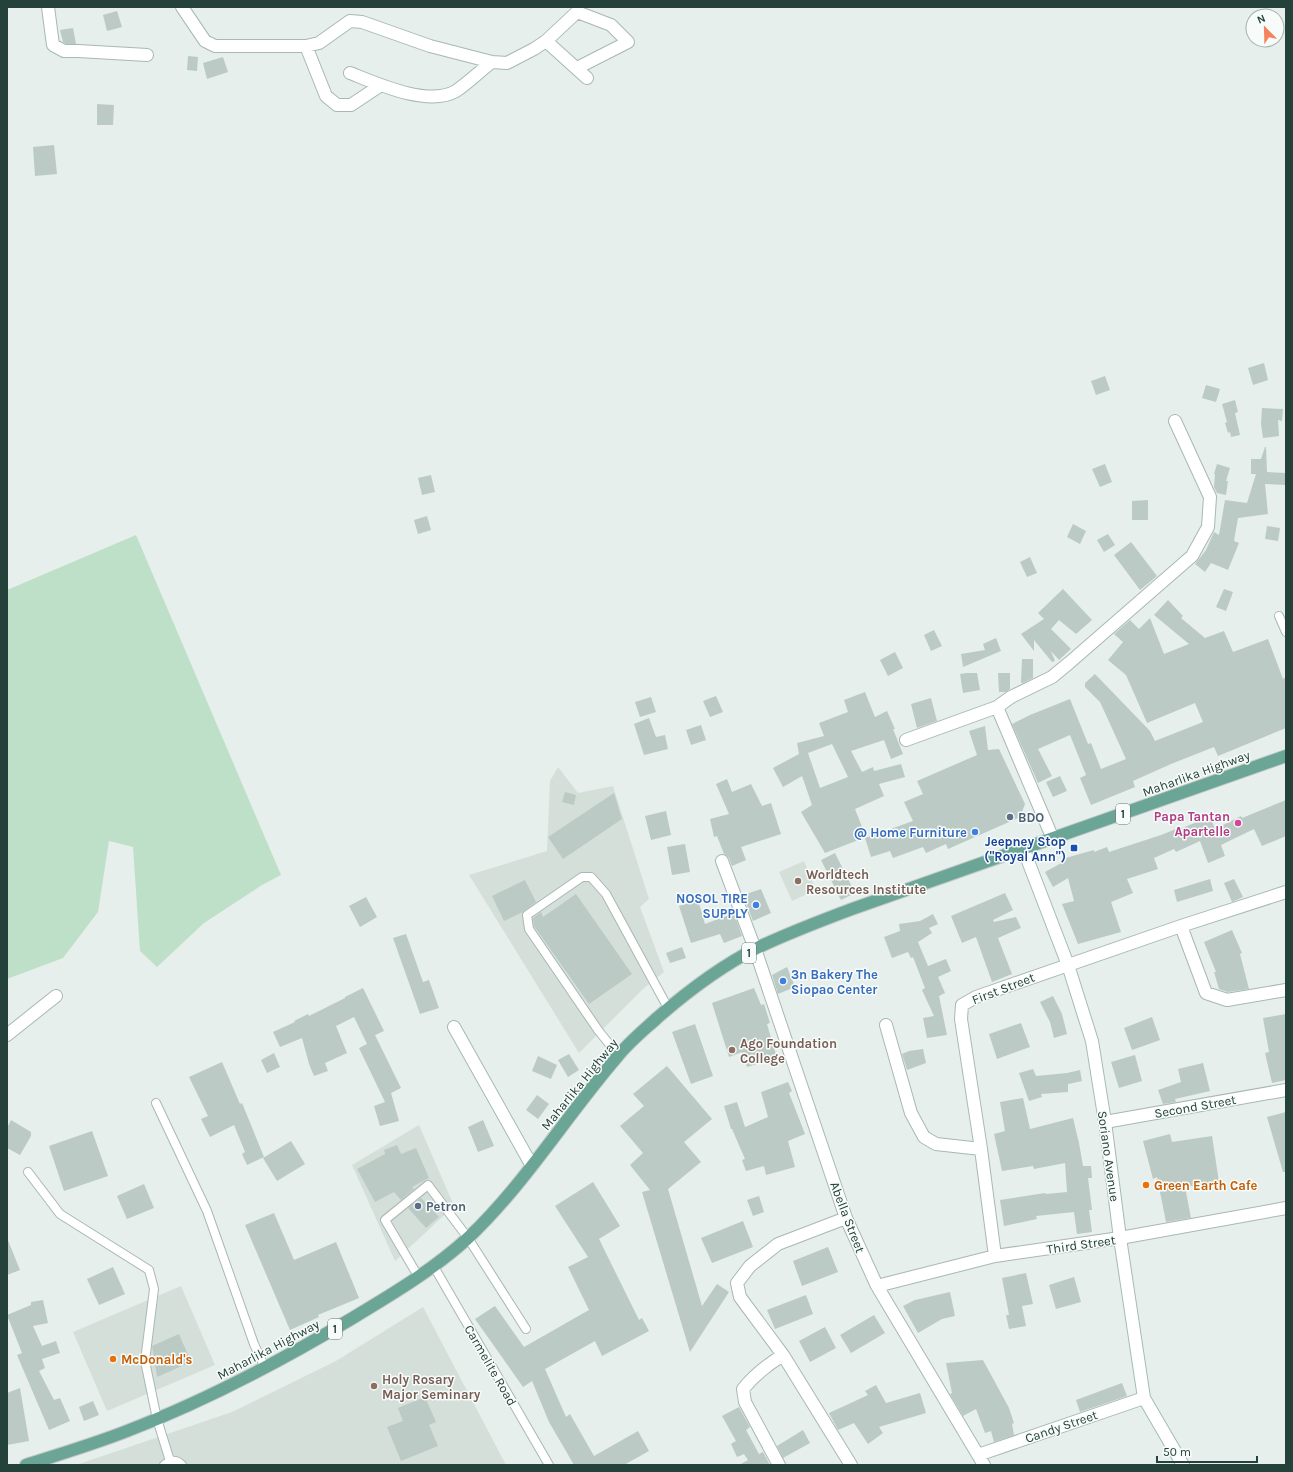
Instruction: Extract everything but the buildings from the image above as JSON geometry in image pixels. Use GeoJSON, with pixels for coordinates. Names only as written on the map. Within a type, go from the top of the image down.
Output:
{"type":"FeatureCollection","features":[{"type":"Feature","properties":{"kind":"main road","name":"Maharlika Highway"},"geometry":{"type":"LineString","coordinates":[[26,1465],[158,1419],[266,1368],[368,1309],[418,1276],[468,1238],[512,1190],[618,1055],[668,1008],[693,987],[755,949],[799,929],[1023,848],[1053,839],[1286,756]]}},
{"type":"Feature","properties":{"kind":"street"},"geometry":{"type":"LineString","coordinates":[[48,7],[54,45],[64,51],[147,55]]}},
{"type":"Feature","properties":{"kind":"street"},"geometry":{"type":"LineString","coordinates":[[182,7],[205,41],[215,46],[306,46],[318,43],[350,21],[362,22],[430,46],[492,62],[507,63],[534,49],[577,12],[610,25],[628,42],[576,68]]}},
{"type":"Feature","properties":{"kind":"street"},"geometry":{"type":"LineString","coordinates":[[546,40],[587,78]]}},
{"type":"Feature","properties":{"kind":"street"},"geometry":{"type":"LineString","coordinates":[[306,46],[326,96],[337,105],[351,105],[381,85]]}},
{"type":"Feature","properties":{"kind":"street"},"geometry":{"type":"LineString","coordinates":[[350,73],[381,85],[422,97],[439,97],[455,91],[492,62]]}},
{"type":"Feature","properties":{"kind":"street"},"geometry":{"type":"LineString","coordinates":[[906,740],[997,707],[1011,697],[1052,677],[1192,556],[1208,527],[1210,497],[1175,421]]}},
{"type":"Feature","properties":{"kind":"street"},"geometry":{"type":"LineString","coordinates":[[997,707],[1053,839]]}},
{"type":"Feature","properties":{"kind":"street","name":"Soriano Avenue"},"geometry":{"type":"LineString","coordinates":[[1023,848],[1068,965],[1092,1040],[1144,1398],[1183,1465]]}},
{"type":"Feature","properties":{"kind":"street","name":"Abella Street"},"geometry":{"type":"LineString","coordinates":[[722,862],[755,949],[846,1218],[877,1286],[981,1460]]}},
{"type":"Feature","properties":{"kind":"street","name":"First Street"},"geometry":{"type":"LineString","coordinates":[[995,1256],[981,1149],[961,1019],[962,1005],[976,997],[1181,926],[1286,892]]}},
{"type":"Feature","properties":{"kind":"street"},"geometry":{"type":"LineString","coordinates":[[1181,926],[1206,993],[1227,1000],[1286,990]]}},
{"type":"Feature","properties":{"kind":"street"},"geometry":{"type":"LineString","coordinates":[[7,1035],[56,996]]}},
{"type":"Feature","properties":{"kind":"street"},"geometry":{"type":"LineString","coordinates":[[886,1025],[911,1114],[924,1137],[936,1144],[981,1149]]}},
{"type":"Feature","properties":{"kind":"street"},"geometry":{"type":"LineString","coordinates":[[454,1027],[532,1166]]}},
{"type":"Feature","properties":{"kind":"street","name":"Second Street"},"geometry":{"type":"LineString","coordinates":[[1105,1122],[1286,1090]]}},
{"type":"Feature","properties":{"kind":"street","name":"Third Street"},"geometry":{"type":"LineString","coordinates":[[877,1286],[995,1256],[1120,1238],[1286,1208]]}},
{"type":"Feature","properties":{"kind":"street"},"geometry":{"type":"LineString","coordinates":[[846,1218],[778,1244],[750,1266],[738,1283],[740,1297],[783,1355],[851,1465]]}},
{"type":"Feature","properties":{"kind":"street"},"geometry":{"type":"LineString","coordinates":[[779,1465],[745,1402],[743,1389],[754,1376],[783,1355]]}},
{"type":"Feature","properties":{"kind":"street","name":"Candy Street"},"geometry":{"type":"LineString","coordinates":[[981,1460],[1144,1398]]}},
{"type":"Feature","properties":{"kind":"lane"},"geometry":{"type":"LineString","coordinates":[[1279,616],[1286,632]]}},
{"type":"Feature","properties":{"kind":"lane"},"geometry":{"type":"LineString","coordinates":[[618,1055],[598,1030],[529,928],[526,916],[582,877],[591,877],[606,894],[668,1008]]}},
{"type":"Feature","properties":{"kind":"lane"},"geometry":{"type":"LineString","coordinates":[[156,1104],[207,1211],[254,1344],[266,1368]]}},
{"type":"Feature","properties":{"kind":"lane"},"geometry":{"type":"LineString","coordinates":[[28,1172],[60,1214],[149,1270],[154,1289],[145,1361],[167,1463],[178,1461],[182,1465]]}},
{"type":"Feature","properties":{"kind":"lane"},"geometry":{"type":"LineString","coordinates":[[418,1276],[385,1220],[428,1186],[468,1238],[526,1329]]}},
{"type":"Feature","properties":{"kind":"lane","name":"Carmelite Road"},"geometry":{"type":"LineString","coordinates":[[433,1265],[549,1465]]}},
{"type":"Feature","properties":{"kind":"shaded area"},"geometry":{"type":"Polygon","coordinates":[[[558,767],[578,793],[613,786],[649,899],[640,907],[664,972],[643,989],[579,1053],[469,875],[547,851],[550,781],[558,767]]]}},
{"type":"Feature","properties":{"kind":"shaded area","name":"Worldtech Resources Institute"},"geometry":{"type":"Polygon","coordinates":[[[804,861],[816,890],[792,901],[779,872],[804,861]]]}},
{"type":"Feature","properties":{"kind":"shaded area"},"geometry":{"type":"Polygon","coordinates":[[[419,1125],[454,1206],[395,1261],[352,1165],[419,1125]]]}},
{"type":"Feature","properties":{"kind":"shaded area","name":"McDonald's"},"geometry":{"type":"Polygon","coordinates":[[[181,1286],[215,1365],[107,1411],[73,1332],[181,1286]]]}},
{"type":"Feature","properties":{"kind":"shaded area","name":"Holy Rosary Major Seminary"},"geometry":{"type":"Polygon","coordinates":[[[423,1307],[506,1465],[76,1465],[232,1412],[336,1361],[423,1307]]]}},
{"type":"Feature","properties":{"kind":"green space"},"geometry":{"type":"Polygon","coordinates":[[[136,535],[281,875],[262,885],[204,923],[157,967],[140,951],[133,847],[109,841],[98,912],[63,958],[7,979],[7,590],[136,535]]]}},
{"type":"Feature","properties":{"kind":"place","name":"BDO"},"geometry":{"type":"Point","coordinates":[1010,817]}},
{"type":"Feature","properties":{"kind":"place","name":"Papa Tantan Apartelle"},"geometry":{"type":"Point","coordinates":[1238,823]}},
{"type":"Feature","properties":{"kind":"place","name":"@ Home Furniture"},"geometry":{"type":"Point","coordinates":[975,832]}},
{"type":"Feature","properties":{"kind":"place","name":"Jeepney Stop (\"Royal Ann\")"},"geometry":{"type":"Point","coordinates":[1074,848]}},
{"type":"Feature","properties":{"kind":"place","name":"Worldtech Resources Institute"},"geometry":{"type":"Point","coordinates":[798,881]}},
{"type":"Feature","properties":{"kind":"place","name":"NOSOL TIRE SUPPLY"},"geometry":{"type":"Point","coordinates":[756,905]}},
{"type":"Feature","properties":{"kind":"place","name":"3n Bakery The Siopao Center"},"geometry":{"type":"Point","coordinates":[783,981]}},
{"type":"Feature","properties":{"kind":"place","name":"Ago Foundation College"},"geometry":{"type":"Point","coordinates":[732,1050]}},
{"type":"Feature","properties":{"kind":"place","name":"Green Earth Cafe"},"geometry":{"type":"Point","coordinates":[1146,1185]}},
{"type":"Feature","properties":{"kind":"place","name":"Petron"},"geometry":{"type":"Point","coordinates":[418,1206]}},
{"type":"Feature","properties":{"kind":"place","name":"McDonald's"},"geometry":{"type":"Point","coordinates":[113,1359]}},
{"type":"Feature","properties":{"kind":"place","name":"Holy Rosary Major Seminary"},"geometry":{"type":"Point","coordinates":[374,1386]}}]}
